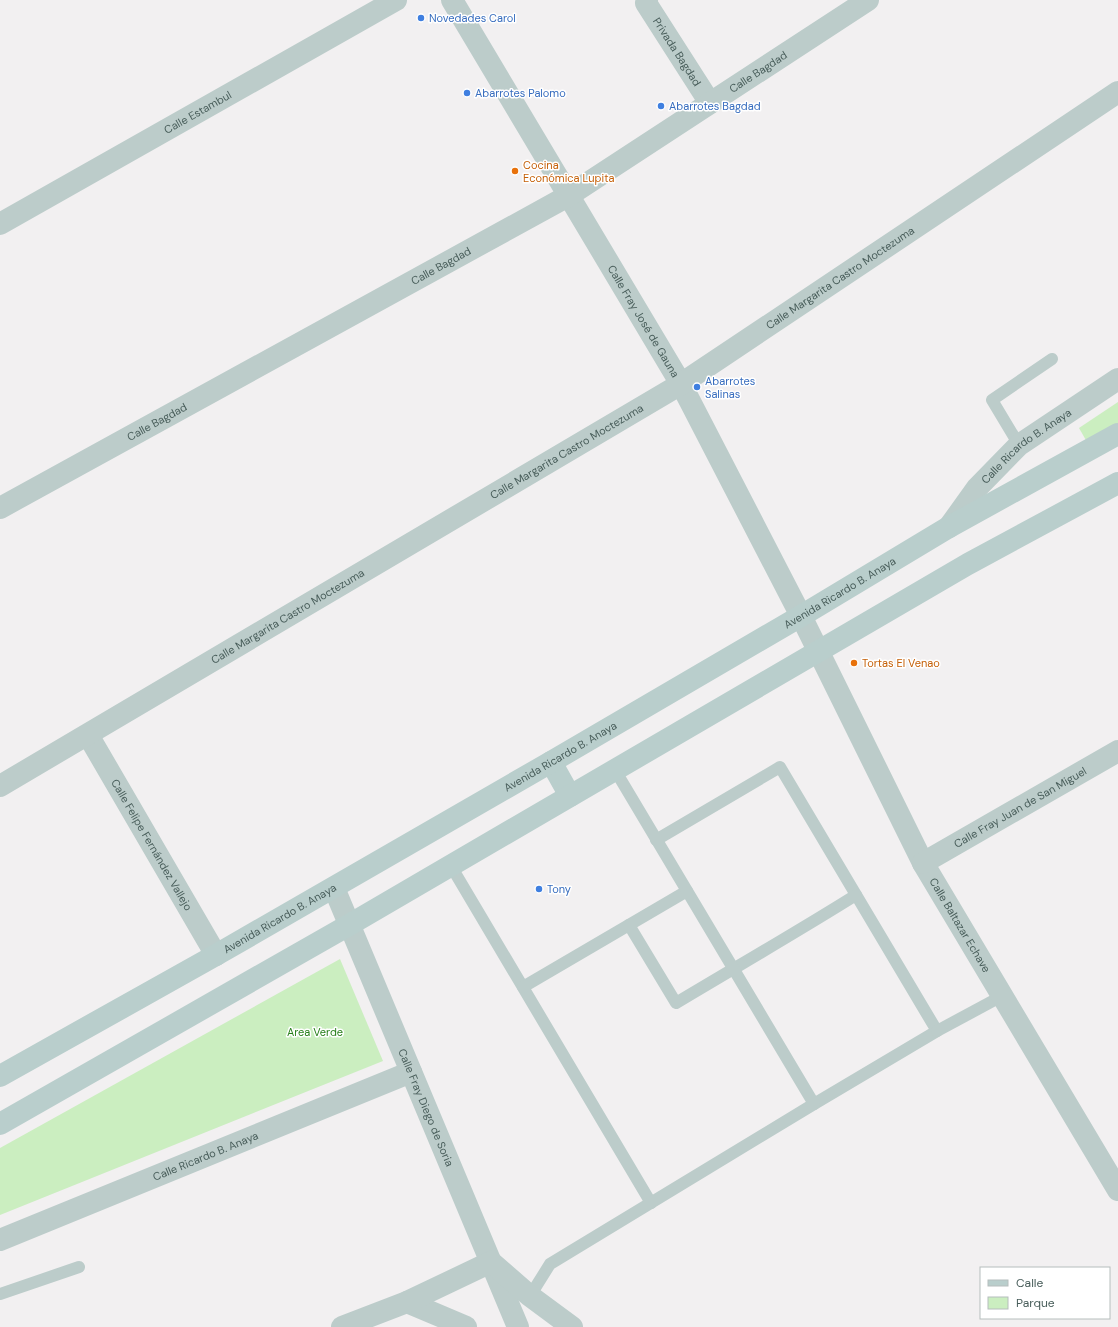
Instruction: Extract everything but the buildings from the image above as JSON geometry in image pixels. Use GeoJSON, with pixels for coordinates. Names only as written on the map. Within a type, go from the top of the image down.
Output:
{"type":"FeatureCollection","features":[{"type":"Feature","properties":{"kind":"main road","name":"Avenida Ricardo B. Anaya"},"geometry":{"type":"LineString","coordinates":[[0,1076],[334,888],[801,616],[949,527],[1118,434]]}},
{"type":"Feature","properties":{"kind":"main road"},"geometry":{"type":"LineString","coordinates":[[0,1124],[451,866],[968,564],[1118,482]]}},
{"type":"Feature","properties":{"kind":"main road"},"geometry":{"type":"LineString","coordinates":[[551,762],[570,796]]}},
{"type":"Feature","properties":{"kind":"street","name":"Calle Estambul"},"geometry":{"type":"LineString","coordinates":[[0,224],[396,0]]}},
{"type":"Feature","properties":{"kind":"street","name":"Calle Fray José de Gauna"},"geometry":{"type":"LineString","coordinates":[[452,0],[681,384],[801,616],[818,652]]}},
{"type":"Feature","properties":{"kind":"street","name":"Privada Bagdad"},"geometry":{"type":"LineString","coordinates":[[647,0],[646,3],[710,103]]}},
{"type":"Feature","properties":{"kind":"street","name":"Calle Bagdad"},"geometry":{"type":"LineString","coordinates":[[0,508],[568,196],[865,1]]}},
{"type":"Feature","properties":{"kind":"street","name":"Calle Margarita Castro Moctezuma"},"geometry":{"type":"LineString","coordinates":[[0,786],[681,384],[1118,92]]}},
{"type":"Feature","properties":{"kind":"street","name":"Calle Ricardo B. Anaya"},"geometry":{"type":"LineString","coordinates":[[949,527],[977,488],[1019,445],[1118,379]]}},
{"type":"Feature","properties":{"kind":"street","name":"Calle Baltazar Echave"},"geometry":{"type":"LineString","coordinates":[[818,652],[922,863],[1118,1190]]}},
{"type":"Feature","properties":{"kind":"street","name":"Calle Felipe Fernández Vallejo"},"geometry":{"type":"LineString","coordinates":[[88,735],[216,955]]}},
{"type":"Feature","properties":{"kind":"street","name":"Calle Fray Juan de San Miguel"},"geometry":{"type":"LineString","coordinates":[[922,863],[1118,751]]}},
{"type":"Feature","properties":{"kind":"street","name":"Calle Fray Diego de Soria"},"geometry":{"type":"LineString","coordinates":[[334,888],[518,1327]]}},
{"type":"Feature","properties":{"kind":"street","name":"Calle Ricardo B. Anaya"},"geometry":{"type":"LineString","coordinates":[[0,1240],[411,1072]]}},
{"type":"Feature","properties":{"kind":"street"},"geometry":{"type":"LineString","coordinates":[[342,1327],[407,1302],[491,1262],[530,1296],[572,1327]]}},
{"type":"Feature","properties":{"kind":"street"},"geometry":{"type":"LineString","coordinates":[[407,1302],[466,1327]]}},
{"type":"Feature","properties":{"kind":"lane"},"geometry":{"type":"LineString","coordinates":[[1019,445],[992,400],[1052,359]]}},
{"type":"Feature","properties":{"kind":"lane"},"geometry":{"type":"LineString","coordinates":[[656,840],[780,767],[937,1031]]}},
{"type":"Feature","properties":{"kind":"lane"},"geometry":{"type":"LineString","coordinates":[[615,770],[814,1104]]}},
{"type":"Feature","properties":{"kind":"lane"},"geometry":{"type":"LineString","coordinates":[[451,866],[651,1203]]}},
{"type":"Feature","properties":{"kind":"lane"},"geometry":{"type":"LineString","coordinates":[[523,987],[687,891]]}},
{"type":"Feature","properties":{"kind":"lane"},"geometry":{"type":"LineString","coordinates":[[629,925],[676,1004],[733,968],[794,934],[856,895]]}},
{"type":"Feature","properties":{"kind":"lane"},"geometry":{"type":"LineString","coordinates":[[530,1296],[550,1264],[937,1031],[1002,996]]}},
{"type":"Feature","properties":{"kind":"lane"},"geometry":{"type":"LineString","coordinates":[[0,1294],[79,1267]]}},
{"type":"Feature","properties":{"kind":"green space"},"geometry":{"type":"Polygon","coordinates":[[[1118,402],[1118,425],[1087,442],[1079,428],[1118,402]]]}},
{"type":"Feature","properties":{"kind":"green space","name":"Area Verde"},"geometry":{"type":"Polygon","coordinates":[[[340,959],[383,1061],[0,1215],[0,1148],[340,959]]]}},
{"type":"Feature","properties":{"kind":"place","name":"Novedades Carol"},"geometry":{"type":"Point","coordinates":[421,18]}},
{"type":"Feature","properties":{"kind":"place","name":"Abarrotes Palomo"},"geometry":{"type":"Point","coordinates":[467,93]}},
{"type":"Feature","properties":{"kind":"place","name":"Abarrotes Bagdad"},"geometry":{"type":"Point","coordinates":[661,106]}},
{"type":"Feature","properties":{"kind":"place","name":"Cocina Económica Lupita"},"geometry":{"type":"Point","coordinates":[515,171]}},
{"type":"Feature","properties":{"kind":"place","name":"Abarrotes Salinas"},"geometry":{"type":"Point","coordinates":[697,387]}},
{"type":"Feature","properties":{"kind":"place","name":"Tortas El Venao"},"geometry":{"type":"Point","coordinates":[854,663]}},
{"type":"Feature","properties":{"kind":"place","name":"Tony"},"geometry":{"type":"Point","coordinates":[539,889]}}]}
